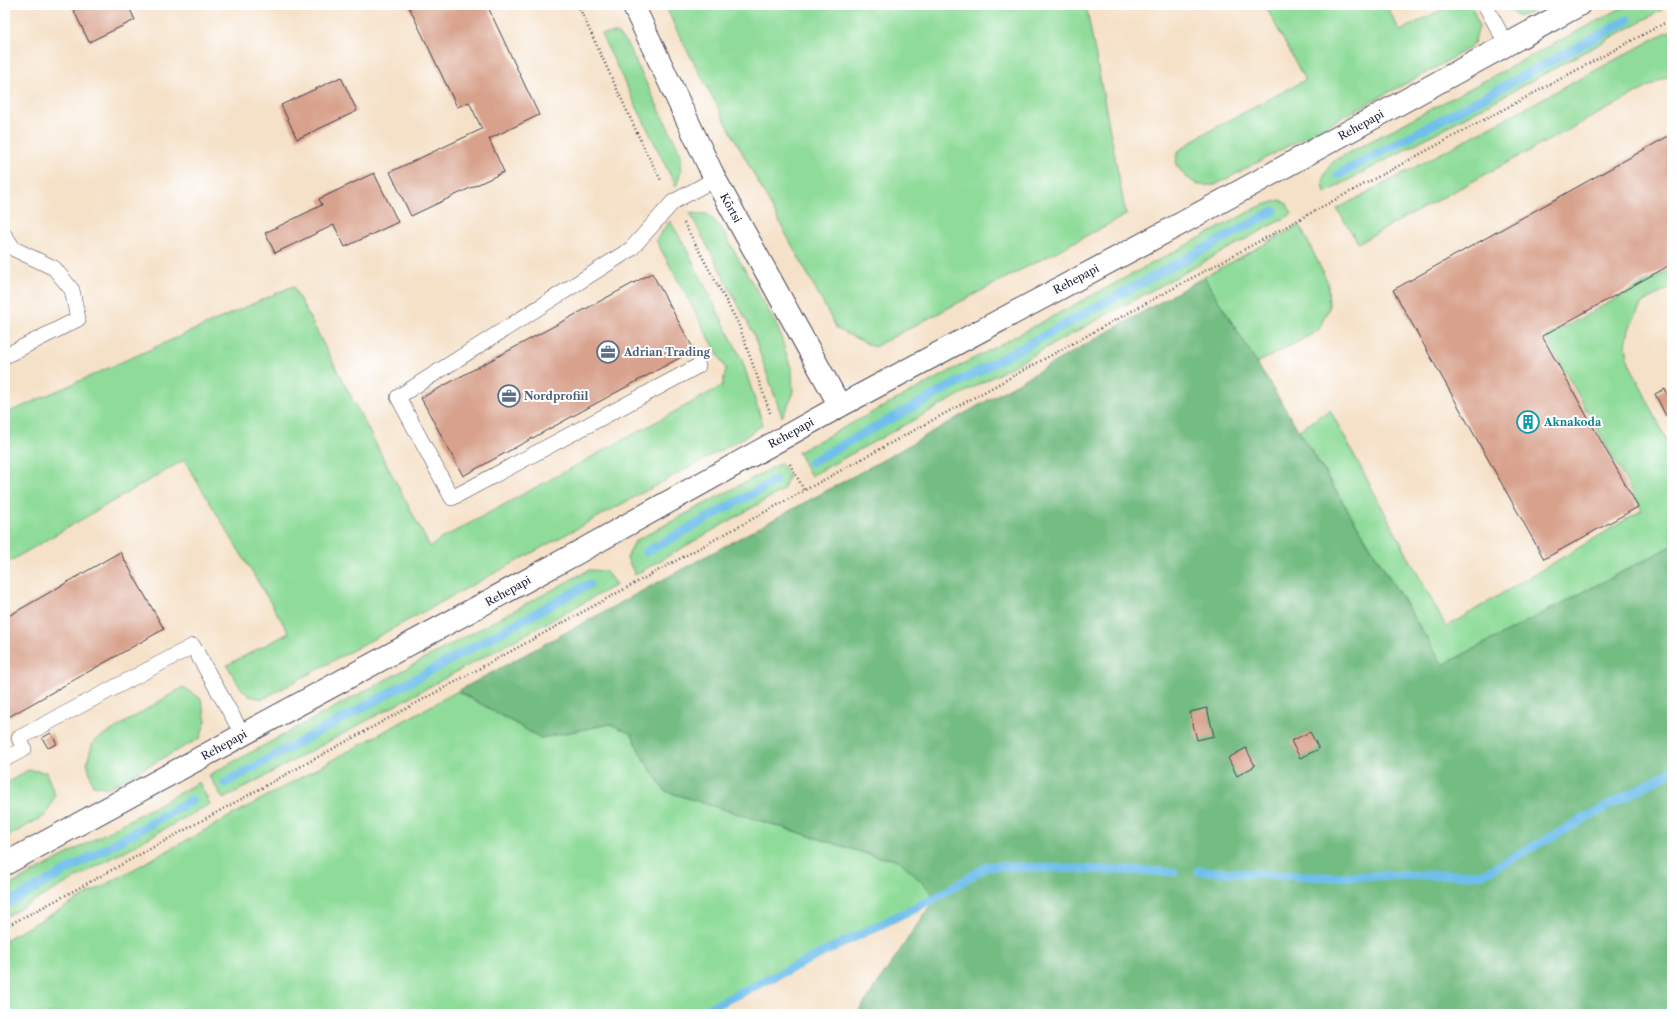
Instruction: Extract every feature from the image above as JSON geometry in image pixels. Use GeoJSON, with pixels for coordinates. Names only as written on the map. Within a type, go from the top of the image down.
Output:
{"type":"FeatureCollection","features":[{"type":"Feature","properties":{"kind":"street","name":"Kõrtsi"},"geometry":{"type":"LineString","coordinates":[[633,5],[715,179],[840,406]]}},
{"type":"Feature","properties":{"kind":"street","name":"Rehepapi"},"geometry":{"type":"LineString","coordinates":[[5,864],[584,549],[840,406],[1210,208],[1579,5]]}},
{"type":"Feature","properties":{"kind":"lane"},"geometry":{"type":"LineString","coordinates":[[1486,5],[1507,45]]}},
{"type":"Feature","properties":{"kind":"lane"},"geometry":{"type":"LineString","coordinates":[[698,366],[452,498],[398,397],[631,248],[673,202],[715,179]]}},
{"type":"Feature","properties":{"kind":"lane"},"geometry":{"type":"LineString","coordinates":[[5,236],[14,249],[54,268],[72,290],[78,319],[5,356]]}},
{"type":"Feature","properties":{"kind":"lane"},"geometry":{"type":"LineString","coordinates":[[5,759],[24,749],[19,738],[193,646],[243,735]]}},
{"type":"Feature","properties":{"kind":"path"},"geometry":{"type":"LineString","coordinates":[[1669,5],[1672,10]]}},
{"type":"Feature","properties":{"kind":"path"},"geometry":{"type":"LineString","coordinates":[[5,927],[80,888],[1318,209],[1672,19]]}},
{"type":"Feature","properties":{"kind":"green space"},"geometry":{"type":"Polygon","coordinates":[[[665,5],[1086,5],[1126,215],[874,347],[837,329],[678,33],[665,5]]]}},
{"type":"Feature","properties":{"kind":"green space"},"geometry":{"type":"Polygon","coordinates":[[[1265,5],[1386,5],[1400,31],[1445,9],[1464,5],[1472,6],[1479,27],[1474,44],[1444,63],[1215,185],[1198,185],[1185,176],[1176,165],[1177,152],[1200,136],[1305,80],[1265,5]]]}},
{"type":"Feature","properties":{"kind":"green space"},"geometry":{"type":"Polygon","coordinates":[[[1502,5],[1545,5],[1530,14],[1519,16],[1502,5]]]}},
{"type":"Feature","properties":{"kind":"green space"},"geometry":{"type":"Polygon","coordinates":[[[1627,5],[1659,5],[1662,10],[1325,193],[1323,183],[1324,175],[1335,160],[1627,5]]]}},
{"type":"Feature","properties":{"kind":"green space"},"geometry":{"type":"Polygon","coordinates":[[[1672,31],[1672,74],[1358,243],[1337,209],[1667,32],[1672,31]]]}},
{"type":"Feature","properties":{"kind":"green space"},"geometry":{"type":"Polygon","coordinates":[[[617,33],[627,44],[681,154],[681,170],[676,187],[601,34],[617,33]]]}},
{"type":"Feature","properties":{"kind":"green space"},"geometry":{"type":"Polygon","coordinates":[[[1280,200],[1287,204],[1292,214],[811,476],[798,452],[1258,207],[1280,200]]]}},
{"type":"Feature","properties":{"kind":"green space"},"geometry":{"type":"Polygon","coordinates":[[[690,213],[707,214],[720,226],[778,328],[792,371],[793,395],[782,417],[753,333],[690,213]]]}},
{"type":"Feature","properties":{"kind":"green space"},"geometry":{"type":"Polygon","coordinates":[[[670,221],[685,246],[742,360],[763,424],[747,436],[263,699],[249,696],[240,687],[227,665],[289,633],[184,460],[5,564],[5,414],[293,286],[430,547],[439,540],[722,386],[726,369],[656,240],[670,221]]]}},
{"type":"Feature","properties":{"kind":"green space"},"geometry":{"type":"Polygon","coordinates":[[[1300,225],[1328,283],[1329,308],[1318,331],[1257,363],[1204,277],[1300,225]]]}},
{"type":"Feature","properties":{"kind":"green space"},"geometry":{"type":"Polygon","coordinates":[[[1672,268],[1672,287],[1642,303],[1629,329],[1626,345],[1629,363],[1672,451],[1672,546],[1443,665],[1299,430],[1330,410],[1446,627],[1642,510],[1546,337],[1672,268]]]}},
{"type":"Feature","properties":{"kind":"green space"},"geometry":{"type":"Polygon","coordinates":[[[1204,277],[1443,665],[1672,546],[1672,1014],[857,1014],[936,897],[899,860],[874,856],[665,791],[641,755],[632,734],[610,724],[541,738],[458,691],[883,460],[1204,277]]]}},
{"type":"Feature","properties":{"kind":"green space"},"geometry":{"type":"Polygon","coordinates":[[[781,463],[789,475],[783,490],[635,575],[627,558],[635,541],[781,463]]]}},
{"type":"Feature","properties":{"kind":"green space"},"geometry":{"type":"Polygon","coordinates":[[[589,570],[606,571],[616,585],[223,799],[209,775],[589,570]]]}},
{"type":"Feature","properties":{"kind":"green space"},"geometry":{"type":"Polygon","coordinates":[[[183,687],[201,699],[206,721],[200,738],[108,788],[93,785],[87,762],[93,742],[183,687]]]}},
{"type":"Feature","properties":{"kind":"green space"},"geometry":{"type":"Polygon","coordinates":[[[458,691],[541,738],[610,724],[632,734],[641,755],[665,791],[874,856],[899,860],[937,897],[697,1014],[5,1014],[5,940],[458,691]]]}},
{"type":"Feature","properties":{"kind":"green space"},"geometry":{"type":"Polygon","coordinates":[[[28,770],[46,772],[55,796],[46,815],[5,838],[5,784],[28,770]]]}},
{"type":"Feature","properties":{"kind":"green space"},"geometry":{"type":"Polygon","coordinates":[[[199,782],[210,804],[5,917],[5,888],[199,782]]]}},
{"type":"Feature","properties":{"kind":"building"},"geometry":{"type":"Polygon","coordinates":[[[71,5],[128,5],[135,20],[89,42],[71,5]]]}},
{"type":"Feature","properties":{"kind":"building"},"geometry":{"type":"Polygon","coordinates":[[[408,5],[487,5],[539,115],[489,139],[504,172],[411,216],[390,172],[482,129],[469,102],[457,107],[408,5]]]}},
{"type":"Feature","properties":{"kind":"building"},"geometry":{"type":"Polygon","coordinates":[[[341,77],[357,111],[297,139],[281,105],[341,77]]]}},
{"type":"Feature","properties":{"kind":"building","name":"Aknakoda"},"geometry":{"type":"Polygon","coordinates":[[[1672,134],[1672,264],[1542,336],[1638,507],[1544,559],[1393,290],[1672,134]]]}},
{"type":"Feature","properties":{"kind":"building"},"geometry":{"type":"Polygon","coordinates":[[[374,173],[398,222],[345,247],[334,225],[275,253],[265,233],[322,205],[319,199],[374,173]]]}},
{"type":"Feature","properties":{"kind":"building"},"geometry":{"type":"Polygon","coordinates":[[[652,273],[694,350],[463,476],[421,398],[652,273]]]}},
{"type":"Feature","properties":{"kind":"building"},"geometry":{"type":"Polygon","coordinates":[[[1665,389],[1672,403],[1672,414],[1666,416],[1655,394],[1665,389]]]}},
{"type":"Feature","properties":{"kind":"building"},"geometry":{"type":"Polygon","coordinates":[[[120,552],[164,629],[5,719],[5,618],[120,552]]]}},
{"type":"Feature","properties":{"kind":"building"},"geometry":{"type":"Polygon","coordinates":[[[1207,708],[1214,736],[1197,740],[1190,712],[1207,708]]]}},
{"type":"Feature","properties":{"kind":"building"},"geometry":{"type":"Polygon","coordinates":[[[1310,732],[1319,749],[1300,758],[1291,741],[1310,732]]]}},
{"type":"Feature","properties":{"kind":"building"},"geometry":{"type":"Polygon","coordinates":[[[51,733],[57,744],[48,748],[42,738],[51,733]]]}},
{"type":"Feature","properties":{"kind":"building"},"geometry":{"type":"Polygon","coordinates":[[[1246,748],[1255,766],[1237,776],[1228,758],[1246,748]]]}},
{"type":"Feature","properties":{"kind":"waterway"},"geometry":{"type":"LineString","coordinates":[[1338,175],[1628,20]]}},
{"type":"Feature","properties":{"kind":"waterway"},"geometry":{"type":"LineString","coordinates":[[811,462],[1274,211]]}},
{"type":"Feature","properties":{"kind":"waterway"},"geometry":{"type":"LineString","coordinates":[[646,552],[775,481]]}},
{"type":"Feature","properties":{"kind":"waterway"},"geometry":{"type":"LineString","coordinates":[[225,783],[589,584]]}},
{"type":"Feature","properties":{"kind":"waterway"},"geometry":{"type":"LineString","coordinates":[[1198,871],[1325,877],[1483,874],[1672,771]]}},
{"type":"Feature","properties":{"kind":"waterway"},"geometry":{"type":"LineString","coordinates":[[5,905],[192,800]]}},
{"type":"Feature","properties":{"kind":"waterway"},"geometry":{"type":"LineString","coordinates":[[697,1014],[937,897],[988,866],[1174,872]]}},
{"type":"Feature","properties":{"kind":"place","name":"Adrian Trading"},"geometry":{"type":"Point","coordinates":[608,352]}},
{"type":"Feature","properties":{"kind":"place","name":"Nordprofiil"},"geometry":{"type":"Point","coordinates":[509,396]}},
{"type":"Feature","properties":{"kind":"place","name":"Aknakoda"},"geometry":{"type":"Point","coordinates":[1528,422]}}]}
